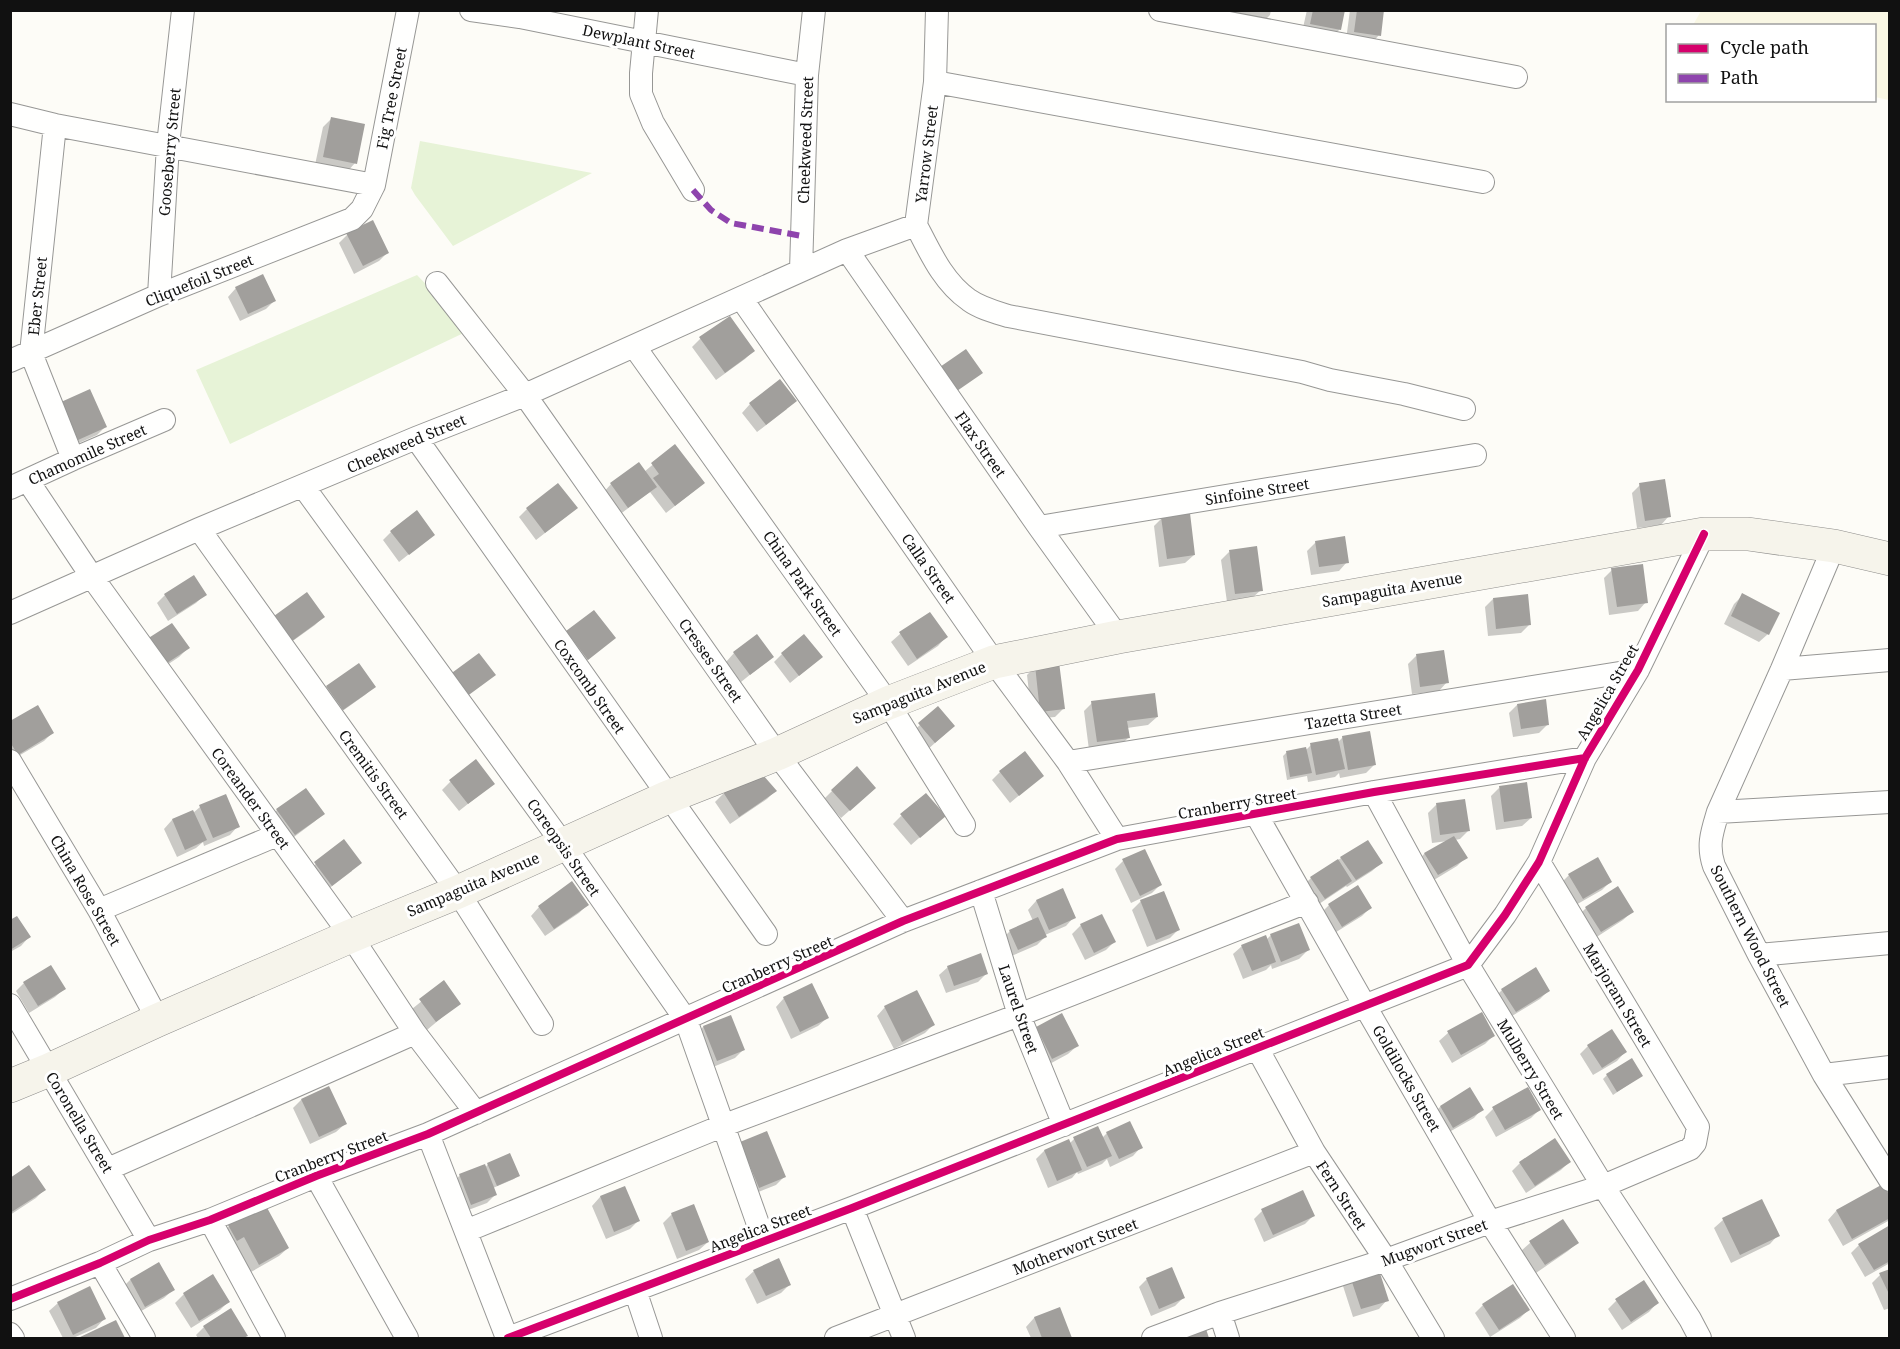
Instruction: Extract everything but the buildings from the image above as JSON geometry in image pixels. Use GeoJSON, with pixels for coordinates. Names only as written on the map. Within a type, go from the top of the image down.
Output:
{"type":"FeatureCollection","features":[{"type":"Feature","properties":{"kind":"main road","name":"Sampaguita Avenue"},"geometry":{"type":"LineString","coordinates":[[10,1086],[49,1071],[158,1020],[351,936],[458,892],[668,797],[777,754],[888,703],[994,662],[1118,637],[1704,534],[1748,534],[1834,546],[1890,559]]}},
{"type":"Feature","properties":{"kind":"street","name":"Gooseberry Street"},"geometry":{"type":"LineString","coordinates":[[159,295],[168,145],[183,10]]}},
{"type":"Feature","properties":{"kind":"street","name":"Fig Tree Street"},"geometry":{"type":"LineString","coordinates":[[374,185],[408,10]]}},
{"type":"Feature","properties":{"kind":"street","name":"Dewplant Street"},"geometry":{"type":"LineString","coordinates":[[471,10],[520,14],[807,75]]}},
{"type":"Feature","properties":{"kind":"street"},"geometry":{"type":"LineString","coordinates":[[647,10],[642,94],[653,123],[693,190]]}},
{"type":"Feature","properties":{"kind":"street","name":"Cheekweed Street"},"geometry":{"type":"LineString","coordinates":[[801,270],[807,75],[814,10]]}},
{"type":"Feature","properties":{"kind":"street","name":"Yarrow Street"},"geometry":{"type":"LineString","coordinates":[[847,249],[916,225],[935,82],[937,10]]}},
{"type":"Feature","properties":{"kind":"street"},"geometry":{"type":"LineString","coordinates":[[1160,10],[1516,77]]}},
{"type":"Feature","properties":{"kind":"street"},"geometry":{"type":"LineString","coordinates":[[935,82],[1483,182]]}},
{"type":"Feature","properties":{"kind":"street"},"geometry":{"type":"LineString","coordinates":[[10,114],[55,125],[374,185]]}},
{"type":"Feature","properties":{"kind":"street","name":"Eber Street"},"geometry":{"type":"LineString","coordinates":[[55,125],[21,357],[73,459]]}},
{"type":"Feature","properties":{"kind":"street","name":"Cliquefoil Street"},"geometry":{"type":"LineString","coordinates":[[21,357],[159,295],[352,219],[362,209],[374,185]]}},
{"type":"Feature","properties":{"kind":"street"},"geometry":{"type":"LineString","coordinates":[[916,225],[951,285],[970,301],[986,309],[1020,318],[1302,372],[1464,409]]}},
{"type":"Feature","properties":{"kind":"street","name":"Cheekweed Street"},"geometry":{"type":"LineString","coordinates":[[10,614],[199,529],[525,394],[847,249]]}},
{"type":"Feature","properties":{"kind":"street","name":"Flax Street"},"geometry":{"type":"LineString","coordinates":[[847,249],[1118,637]]}},
{"type":"Feature","properties":{"kind":"street","name":"Cresses Street"},"geometry":{"type":"LineString","coordinates":[[437,283],[525,394],[777,754],[903,921]]}},
{"type":"Feature","properties":{"kind":"street","name":"Calla Street"},"geometry":{"type":"LineString","coordinates":[[741,298],[994,662],[1068,762],[1117,839]]}},
{"type":"Feature","properties":{"kind":"street","name":"China Park Street"},"geometry":{"type":"LineString","coordinates":[[634,346],[888,703],[964,825]]}},
{"type":"Feature","properties":{"kind":"street","name":"Chamomile Street"},"geometry":{"type":"LineString","coordinates":[[19,485],[164,420]]}},
{"type":"Feature","properties":{"kind":"street","name":"Coxcomb Street"},"geometry":{"type":"LineString","coordinates":[[416,438],[766,934]]}},
{"type":"Feature","properties":{"kind":"street","name":"Sinfoine Street"},"geometry":{"type":"LineString","coordinates":[[1039,527],[1475,454]]}},
{"type":"Feature","properties":{"kind":"street","name":"Coreander Street"},"geometry":{"type":"LineString","coordinates":[[19,485],[92,577],[351,936],[415,1033],[476,1113]]}},
{"type":"Feature","properties":{"kind":"street","name":"Coreopsis Street"},"geometry":{"type":"LineString","coordinates":[[303,486],[563,844],[686,1020],[764,1241]]}},
{"type":"Feature","properties":{"kind":"street","name":"Cremitis Street"},"geometry":{"type":"LineString","coordinates":[[199,529],[458,892],[542,1024]]}},
{"type":"Feature","properties":{"kind":"street","name":"Angelica Street"},"geometry":{"type":"LineString","coordinates":[[507,1338],[852,1208],[1467,965],[1506,915],[1539,862],[1585,758],[1638,670],[1704,534]]}},
{"type":"Feature","properties":{"kind":"street","name":"Southern Wood Street"},"geometry":{"type":"LineString","coordinates":[[1834,546],[1718,812],[1711,835],[1709,853],[1759,955],[1824,1075],[1890,1180]]}},
{"type":"Feature","properties":{"kind":"street"},"geometry":{"type":"LineString","coordinates":[[1782,669],[1890,660]]}},
{"type":"Feature","properties":{"kind":"street","name":"Tazetta Street"},"geometry":{"type":"LineString","coordinates":[[1068,762],[1638,670]]}},
{"type":"Feature","properties":{"kind":"street","name":"Cranberry Street"},"geometry":{"type":"LineString","coordinates":[[10,1299],[100,1263],[149,1240],[210,1220],[316,1176],[428,1134],[903,921],[1117,839],[1374,792],[1585,758]]}},
{"type":"Feature","properties":{"kind":"street","name":"China Rose Street"},"geometry":{"type":"LineString","coordinates":[[10,761],[99,910],[158,1020]]}},
{"type":"Feature","properties":{"kind":"street","name":"Mulberry Street"},"geometry":{"type":"LineString","coordinates":[[1374,792],[1467,965],[1700,1338]]}},
{"type":"Feature","properties":{"kind":"street"},"geometry":{"type":"LineString","coordinates":[[1718,812],[1890,802]]}},
{"type":"Feature","properties":{"kind":"street","name":"Goldilocks Street"},"geometry":{"type":"LineString","coordinates":[[1256,814],[1490,1222],[1564,1338]]}},
{"type":"Feature","properties":{"kind":"street"},"geometry":{"type":"LineString","coordinates":[[99,910],[278,836]]}},
{"type":"Feature","properties":{"kind":"street","name":"Marjoram Street"},"geometry":{"type":"LineString","coordinates":[[1539,862],[1698,1127]]}},
{"type":"Feature","properties":{"kind":"street","name":"Laurel Street"},"geometry":{"type":"LineString","coordinates":[[981,891],[1019,1015],[1064,1125]]}},
{"type":"Feature","properties":{"kind":"street"},"geometry":{"type":"LineString","coordinates":[[466,1231],[722,1126],[1019,1015],[1307,902]]}},
{"type":"Feature","properties":{"kind":"street"},"geometry":{"type":"LineString","coordinates":[[1759,955],[1890,943]]}},
{"type":"Feature","properties":{"kind":"street","name":"Coronella Street"},"geometry":{"type":"LineString","coordinates":[[10,1005],[149,1240]]}},
{"type":"Feature","properties":{"kind":"street"},"geometry":{"type":"LineString","coordinates":[[108,1169],[415,1033]]}},
{"type":"Feature","properties":{"kind":"street","name":"Fern Street"},"geometry":{"type":"LineString","coordinates":[[1257,1048],[1314,1152],[1386,1260],[1433,1338]]}},
{"type":"Feature","properties":{"kind":"street"},"geometry":{"type":"LineString","coordinates":[[1824,1075],[1890,1067]]}},
{"type":"Feature","properties":{"kind":"street","name":"Mugwort Street"},"geometry":{"type":"LineString","coordinates":[[1153,1338],[1220,1313],[1386,1260],[1490,1222],[1603,1186],[1690,1149],[1695,1143],[1698,1127]]}},
{"type":"Feature","properties":{"kind":"street"},"geometry":{"type":"LineString","coordinates":[[428,1134],[507,1338]]}},
{"type":"Feature","properties":{"kind":"street","name":"Motherwort Street"},"geometry":{"type":"LineString","coordinates":[[836,1338],[1314,1152]]}},
{"type":"Feature","properties":{"kind":"street"},"geometry":{"type":"LineString","coordinates":[[316,1176],[407,1338]]}},
{"type":"Feature","properties":{"kind":"street"},"geometry":{"type":"LineString","coordinates":[[852,1208],[904,1338]]}},
{"type":"Feature","properties":{"kind":"street"},"geometry":{"type":"LineString","coordinates":[[210,1220],[274,1338]]}},
{"type":"Feature","properties":{"kind":"street"},"geometry":{"type":"LineString","coordinates":[[100,1263],[144,1338]]}},
{"type":"Feature","properties":{"kind":"street"},"geometry":{"type":"LineString","coordinates":[[635,1290],[651,1338]]}},
{"type":"Feature","properties":{"kind":"street"},"geometry":{"type":"LineString","coordinates":[[1220,1313],[1228,1338]]}},
{"type":"Feature","properties":{"kind":"street"},"geometry":{"type":"LineString","coordinates":[[10,1334],[13,1338]]}},
{"type":"Feature","properties":{"kind":"shaded area"},"geometry":{"type":"Polygon","coordinates":[[[1701,11],[1889,11],[1889,100],[1876,97],[1876,24],[1694,24],[1701,11]]]}},
{"type":"Feature","properties":{"kind":"green space"},"geometry":{"type":"Polygon","coordinates":[[[420,141],[592,173],[453,246],[411,188],[420,141]]]}},
{"type":"Feature","properties":{"kind":"green space"},"geometry":{"type":"Polygon","coordinates":[[[417,275],[470,330],[230,444],[196,370],[417,275]]]}},
{"type":"Feature","properties":{"kind":"marked path"},"geometry":{"type":"LineString","coordinates":[[693,190],[711,210],[731,223],[802,236]]}},
{"type":"Feature","properties":{"kind":"cycle path"},"geometry":{"type":"LineString","coordinates":[[508,1338],[852,1208],[1468,965],[1505,915],[1539,862],[1585,758],[1638,670],[1704,534]]}},
{"type":"Feature","properties":{"kind":"cycle path"},"geometry":{"type":"LineString","coordinates":[[10,1299],[100,1263],[149,1240],[210,1220],[316,1176],[428,1134],[903,921],[1117,839],[1374,792],[1585,758]]}}]}
